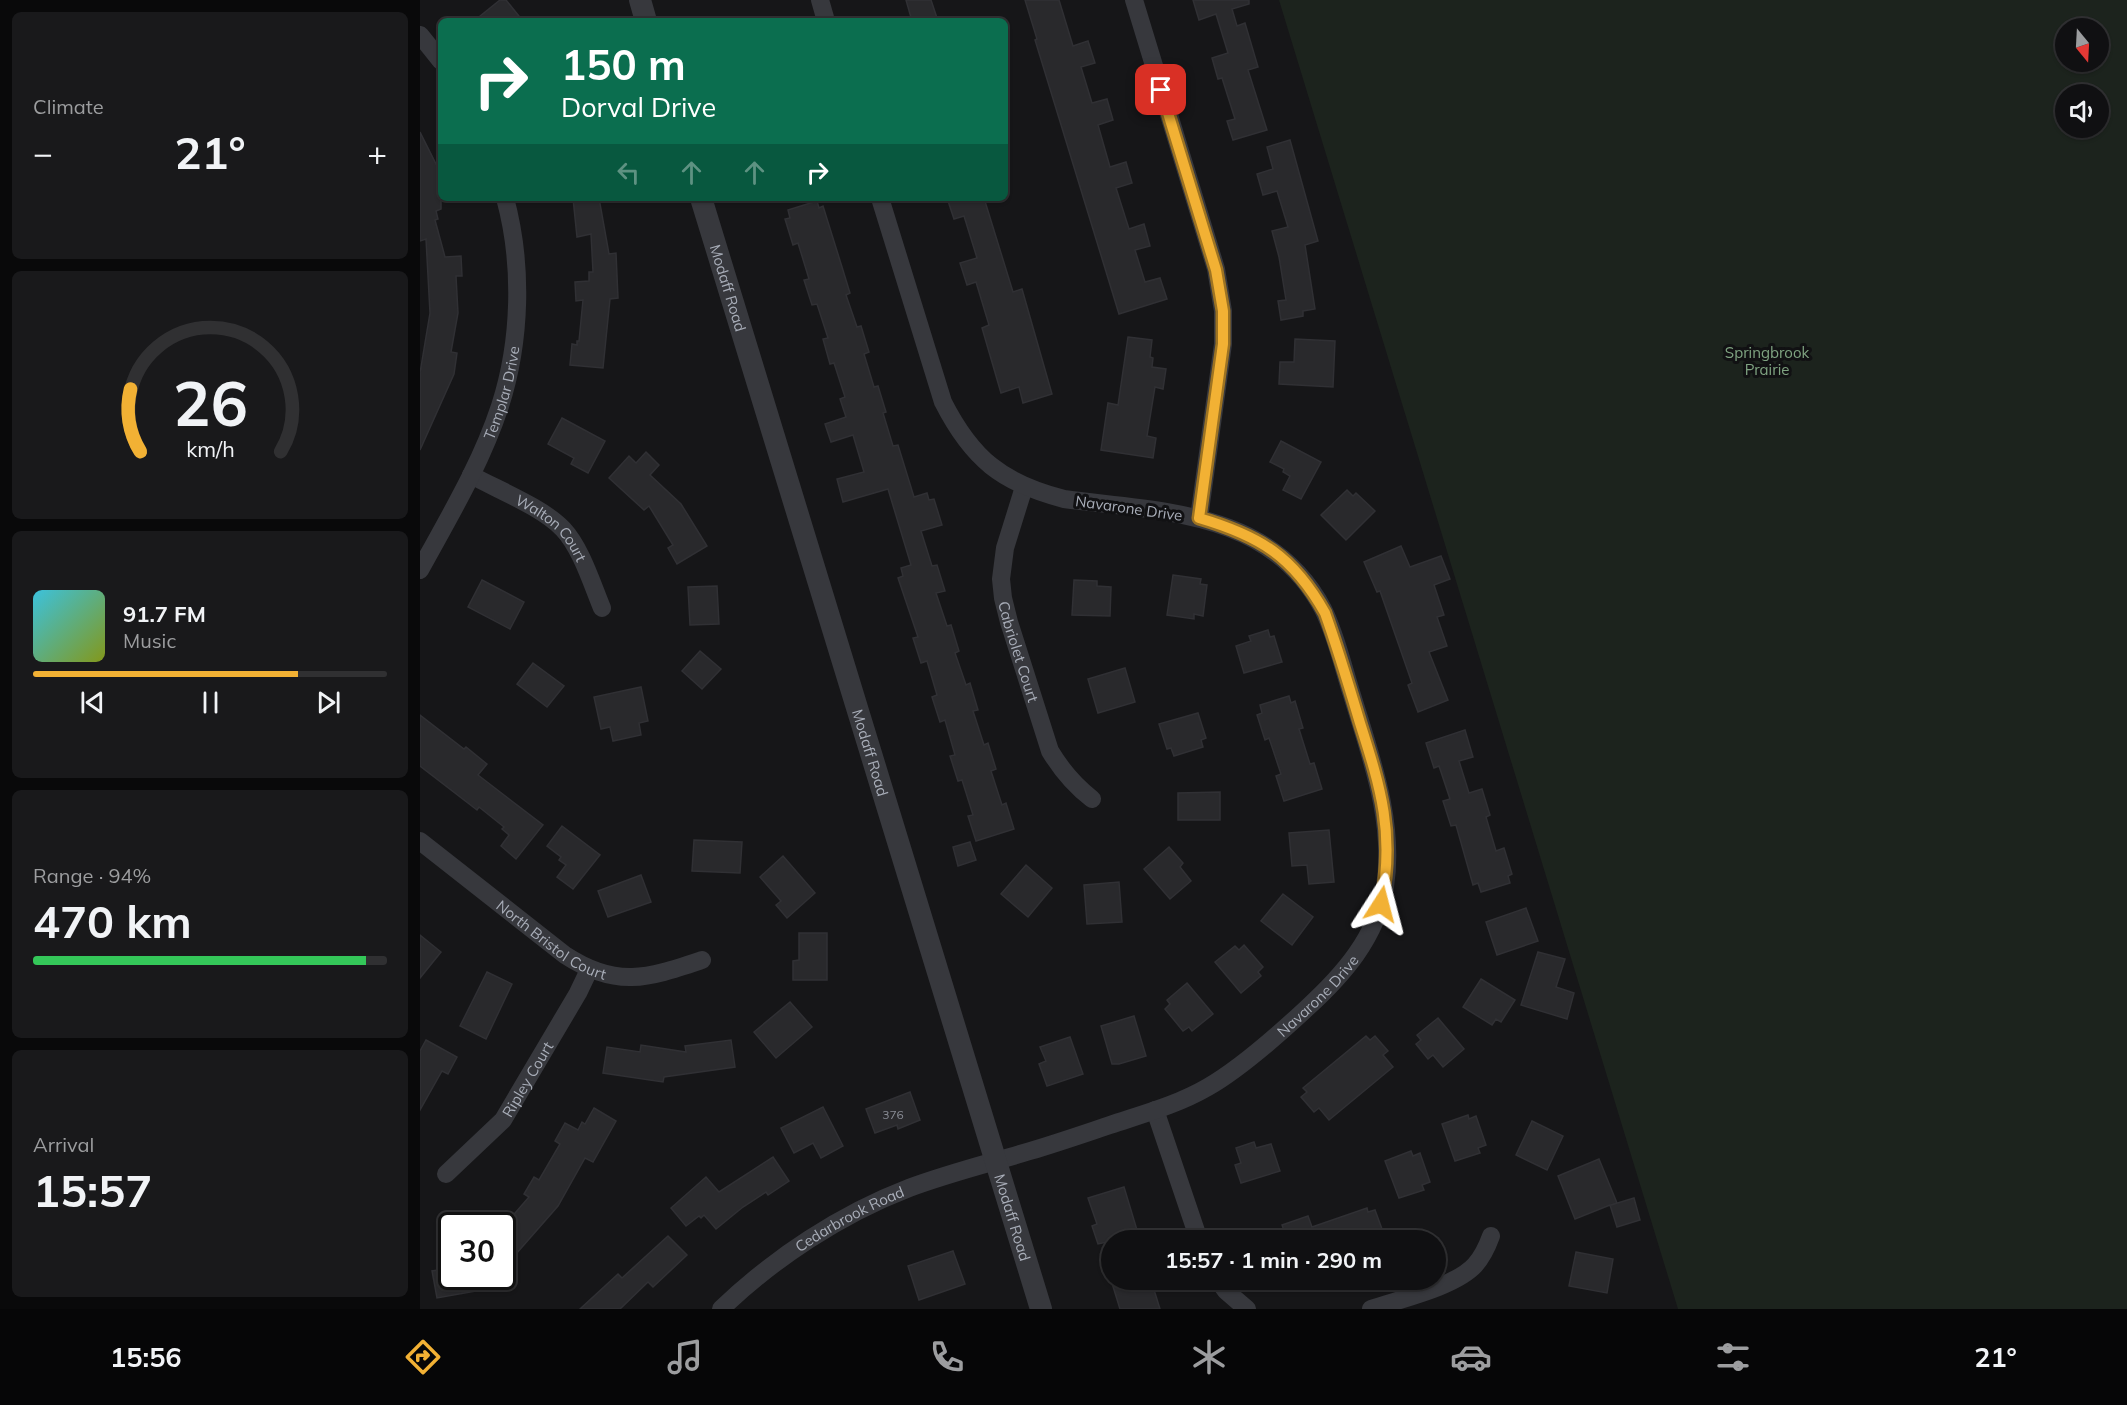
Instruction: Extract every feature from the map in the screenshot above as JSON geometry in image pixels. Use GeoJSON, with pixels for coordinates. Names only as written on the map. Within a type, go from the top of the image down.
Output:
{"type":"FeatureCollection","features":[{"type":"Feature","properties":{"kind":"street"},"geometry":{"type":"LineString","coordinates":[[640,0],[645,18]]}},
{"type":"Feature","properties":{"kind":"street"},"geometry":{"type":"LineString","coordinates":[[820,0],[825,18]]}},
{"type":"Feature","properties":{"kind":"street"},"geometry":{"type":"LineString","coordinates":[[1134,0],[1216,270],[1223,311],[1223,344],[1199,518]]}},
{"type":"Feature","properties":{"kind":"street"},"geometry":{"type":"LineString","coordinates":[[420,35],[438,57]]}},
{"type":"Feature","properties":{"kind":"street","name":"Templar Drive"},"geometry":{"type":"LineString","coordinates":[[420,570],[471,475],[500,407],[509,370],[517,290],[515,249],[506,201]]}},
{"type":"Feature","properties":{"kind":"street","name":"Modaff Road"},"geometry":{"type":"LineString","coordinates":[[702,201],[1041,1309]]}},
{"type":"Feature","properties":{"kind":"street","name":"Navarone Drive"},"geometry":{"type":"LineString","coordinates":[[881,201],[943,402],[955,427],[976,453],[1002,475],[1024,487],[1064,499],[1199,518],[1241,532],[1279,554],[1314,593],[1325,613],[1378,781],[1385,817],[1387,867],[1381,904],[1373,925],[1363,945],[1330,987],[1297,1018],[1230,1072],[1210,1086],[1182,1100],[995,1160]]}},
{"type":"Feature","properties":{"kind":"street","name":"Walton Court"},"geometry":{"type":"LineString","coordinates":[[471,475],[548,516],[563,529],[577,550],[602,608]]}},
{"type":"Feature","properties":{"kind":"street","name":"Cabriolet Court"},"geometry":{"type":"LineString","coordinates":[[1024,487],[1002,561],[1003,598],[1050,752],[1063,773],[1092,799]]}},
{"type":"Feature","properties":{"kind":"street","name":"North Bristol Court"},"geometry":{"type":"LineString","coordinates":[[420,841],[565,956],[589,970],[620,977],[643,977],[702,960]]}},
{"type":"Feature","properties":{"kind":"street","name":"Ripley Court"},"geometry":{"type":"LineString","coordinates":[[446,1174],[503,1120],[578,993],[589,970]]}},
{"type":"Feature","properties":{"kind":"street"},"geometry":{"type":"LineString","coordinates":[[1155,1110],[1196,1230]]}},
{"type":"Feature","properties":{"kind":"street","name":"Cedarbrook Road"},"geometry":{"type":"LineString","coordinates":[[721,1309],[740,1291],[788,1254],[832,1226],[907,1189],[995,1160]]}},
{"type":"Feature","properties":{"kind":"street"},"geometry":{"type":"LineString","coordinates":[[1371,1309],[1462,1276],[1485,1252],[1491,1236]]}},
{"type":"Feature","properties":{"kind":"street"},"geometry":{"type":"LineString","coordinates":[[1225,1290],[1247,1309]]}},
{"type":"Feature","properties":{"kind":"green space","name":"Springbrook Prairie"},"geometry":{"type":"Polygon","coordinates":[[[1279,0],[2127,0],[2127,1309],[1678,1309],[1279,0]]]}},
{"type":"Feature","properties":{"kind":"building"},"geometry":{"type":"Polygon","coordinates":[[[500,0],[506,0],[521,18],[478,18],[500,0]]]}},
{"type":"Feature","properties":{"kind":"building"},"geometry":{"type":"Polygon","coordinates":[[[906,0],[931,0],[937,18],[911,18],[906,0]]]}},
{"type":"Feature","properties":{"kind":"building"},"geometry":{"type":"Polygon","coordinates":[[[1025,0],[1059,0],[1073,46],[1088,41],[1095,63],[1081,67],[1092,103],[1107,99],[1113,120],[1098,125],[1110,167],[1126,162],[1132,183],[1116,188],[1129,229],[1144,224],[1150,246],[1135,250],[1145,282],[1160,278],[1167,299],[1119,314],[1035,40],[1037,39],[1025,0]]]}},
{"type":"Feature","properties":{"kind":"building"},"geometry":{"type":"Polygon","coordinates":[[[1193,0],[1249,0],[1249,4],[1232,9],[1237,26],[1245,23],[1258,67],[1248,70],[1267,130],[1233,140],[1227,121],[1235,119],[1222,78],[1218,79],[1212,58],[1228,53],[1216,14],[1199,20],[1193,0]]]}},
{"type":"Feature","properties":{"kind":"building"},"geometry":{"type":"Polygon","coordinates":[[[420,132],[438,168],[438,201],[441,201],[441,209],[436,211],[438,219],[435,220],[445,257],[461,256],[462,276],[456,276],[458,313],[451,352],[457,353],[454,374],[420,450],[420,373],[430,313],[426,239],[420,241],[420,132]]]}},
{"type":"Feature","properties":{"kind":"building"},"geometry":{"type":"Polygon","coordinates":[[[1290,140],[1318,241],[1305,245],[1315,309],[1303,311],[1303,316],[1281,320],[1278,301],[1286,300],[1272,231],[1288,227],[1277,191],[1263,195],[1257,174],[1273,169],[1267,147],[1290,140]]]}},
{"type":"Feature","properties":{"kind":"building"},"geometry":{"type":"Polygon","coordinates":[[[573,201],[600,201],[609,254],[616,253],[618,298],[610,299],[603,368],[570,365],[572,344],[577,345],[579,341],[583,300],[576,301],[575,282],[589,281],[589,272],[593,272],[591,234],[577,237],[573,201]]]}},
{"type":"Feature","properties":{"kind":"building"},"geometry":{"type":"Polygon","coordinates":[[[817,201],[819,208],[823,206],[850,293],[846,295],[857,327],[861,326],[869,352],[864,354],[874,387],[878,386],[893,446],[898,445],[914,497],[927,493],[929,500],[934,499],[942,525],[921,531],[932,566],[937,565],[945,591],[936,593],[947,626],[951,625],[959,651],[955,653],[966,685],[970,683],[978,710],[973,711],[984,745],[988,743],[996,769],[991,771],[1002,805],[1006,803],[1014,829],[976,841],[968,816],[973,815],[962,780],[958,781],[950,756],[955,755],[945,720],[940,722],[932,697],[937,695],[927,661],[921,663],[913,638],[918,637],[898,578],[903,576],[901,568],[911,565],[888,489],[843,502],[837,479],[864,472],[853,435],[831,442],[825,424],[846,417],[840,399],[845,397],[834,363],[830,364],[823,339],[828,338],[817,304],[812,305],[804,280],[809,279],[798,243],[793,245],[785,219],[790,218],[788,210],[817,201]]]}},
{"type":"Feature","properties":{"kind":"building"},"geometry":{"type":"Polygon","coordinates":[[[948,201],[985,201],[1013,292],[1022,289],[1052,394],[1023,403],[1019,387],[1001,393],[982,328],[989,325],[976,282],[967,285],[960,263],[977,258],[964,216],[954,219],[948,201]]]}},
{"type":"Feature","properties":{"kind":"building"},"geometry":{"type":"Polygon","coordinates":[[[1128,337],[1152,340],[1150,357],[1153,358],[1152,367],[1166,369],[1163,389],[1155,387],[1147,436],[1156,438],[1153,458],[1101,450],[1108,403],[1118,405],[1128,337]]]}},
{"type":"Feature","properties":{"kind":"building"},"geometry":{"type":"Polygon","coordinates":[[[1295,339],[1335,341],[1333,387],[1279,384],[1280,362],[1294,362],[1295,339]]]}},
{"type":"Feature","properties":{"kind":"building"},"geometry":{"type":"Polygon","coordinates":[[[562,418],[605,441],[588,473],[571,464],[574,458],[548,444],[562,418]]]}},
{"type":"Feature","properties":{"kind":"building"},"geometry":{"type":"Polygon","coordinates":[[[1281,441],[1321,462],[1301,499],[1283,490],[1290,476],[1283,472],[1284,469],[1270,462],[1281,441]]]}},
{"type":"Feature","properties":{"kind":"building"},"geometry":{"type":"Polygon","coordinates":[[[646,452],[659,465],[650,475],[681,504],[707,546],[677,564],[668,548],[673,545],[649,506],[644,510],[609,478],[629,456],[636,463],[646,452]]]}},
{"type":"Feature","properties":{"kind":"building"},"geometry":{"type":"Polygon","coordinates":[[[1347,490],[1353,496],[1356,493],[1375,511],[1346,540],[1321,515],[1347,490]]]}},
{"type":"Feature","properties":{"kind":"building"},"geometry":{"type":"Polygon","coordinates":[[[1401,546],[1410,567],[1441,556],[1450,579],[1434,585],[1444,615],[1437,617],[1447,646],[1429,652],[1448,700],[1418,712],[1408,685],[1412,683],[1380,591],[1377,592],[1364,562],[1401,546]]]}},
{"type":"Feature","properties":{"kind":"building"},"geometry":{"type":"Polygon","coordinates":[[[1173,575],[1201,579],[1200,584],[1207,585],[1203,616],[1194,614],[1194,619],[1167,615],[1173,575]]]}},
{"type":"Feature","properties":{"kind":"building"},"geometry":{"type":"Polygon","coordinates":[[[482,580],[524,602],[510,629],[468,607],[482,580]]]}},
{"type":"Feature","properties":{"kind":"building"},"geometry":{"type":"Polygon","coordinates":[[[1074,580],[1097,581],[1097,586],[1111,587],[1110,616],[1072,615],[1074,580]]]}},
{"type":"Feature","properties":{"kind":"building"},"geometry":{"type":"Polygon","coordinates":[[[717,586],[719,624],[690,625],[688,587],[717,586]]]}},
{"type":"Feature","properties":{"kind":"building"},"geometry":{"type":"Polygon","coordinates":[[[1268,630],[1270,637],[1274,636],[1282,662],[1244,673],[1236,646],[1251,641],[1249,636],[1268,630]]]}},
{"type":"Feature","properties":{"kind":"building"},"geometry":{"type":"Polygon","coordinates":[[[700,651],[721,669],[702,689],[682,671],[700,651]]]}},
{"type":"Feature","properties":{"kind":"building"},"geometry":{"type":"Polygon","coordinates":[[[533,663],[564,686],[547,707],[517,684],[533,663]]]}},
{"type":"Feature","properties":{"kind":"building"},"geometry":{"type":"Polygon","coordinates":[[[1125,668],[1135,702],[1098,713],[1088,679],[1125,668]]]}},
{"type":"Feature","properties":{"kind":"building"},"geometry":{"type":"Polygon","coordinates":[[[641,687],[648,721],[639,723],[641,735],[613,741],[610,727],[601,729],[594,697],[641,687]]]}},
{"type":"Feature","properties":{"kind":"building"},"geometry":{"type":"Polygon","coordinates":[[[1289,696],[1291,703],[1295,701],[1303,728],[1299,729],[1310,764],[1314,763],[1322,789],[1284,801],[1276,776],[1281,774],[1269,738],[1265,740],[1257,715],[1262,713],[1260,705],[1289,696]]]}},
{"type":"Feature","properties":{"kind":"building"},"geometry":{"type":"Polygon","coordinates":[[[1198,713],[1206,738],[1201,740],[1203,747],[1174,756],[1171,748],[1167,749],[1159,724],[1198,713]]]}},
{"type":"Feature","properties":{"kind":"building"},"geometry":{"type":"Polygon","coordinates":[[[420,715],[487,764],[478,775],[543,825],[516,859],[501,846],[509,835],[502,829],[504,827],[479,807],[477,810],[420,766],[420,715]]]}},
{"type":"Feature","properties":{"kind":"building"},"geometry":{"type":"Polygon","coordinates":[[[1465,730],[1473,757],[1459,761],[1469,793],[1482,789],[1490,815],[1486,817],[1496,851],[1504,848],[1512,874],[1508,876],[1510,883],[1481,892],[1478,883],[1473,885],[1456,825],[1451,826],[1443,801],[1450,799],[1439,766],[1434,768],[1426,743],[1465,730]]]}},
{"type":"Feature","properties":{"kind":"building"},"geometry":{"type":"Polygon","coordinates":[[[1220,792],[1220,820],[1178,820],[1178,793],[1220,792]]]}},
{"type":"Feature","properties":{"kind":"building"},"geometry":{"type":"Polygon","coordinates":[[[562,826],[600,855],[573,889],[557,877],[566,865],[559,860],[561,857],[547,846],[562,826]]]}},
{"type":"Feature","properties":{"kind":"building"},"geometry":{"type":"Polygon","coordinates":[[[1329,830],[1334,882],[1309,884],[1307,865],[1292,866],[1289,833],[1329,830]]]}},
{"type":"Feature","properties":{"kind":"building"},"geometry":{"type":"Polygon","coordinates":[[[694,840],[742,842],[740,873],[692,871],[694,840]]]}},
{"type":"Feature","properties":{"kind":"building"},"geometry":{"type":"Polygon","coordinates":[[[970,842],[976,860],[958,866],[953,847],[970,842]]]}},
{"type":"Feature","properties":{"kind":"building"},"geometry":{"type":"Polygon","coordinates":[[[1169,847],[1183,863],[1180,867],[1191,881],[1170,899],[1144,869],[1169,847]]]}},
{"type":"Feature","properties":{"kind":"building"},"geometry":{"type":"Polygon","coordinates":[[[783,856],[815,893],[787,918],[776,905],[781,901],[760,877],[783,856]]]}},
{"type":"Feature","properties":{"kind":"building"},"geometry":{"type":"Polygon","coordinates":[[[1026,865],[1052,888],[1028,917],[1001,894],[1026,865]]]}},
{"type":"Feature","properties":{"kind":"building"},"geometry":{"type":"Polygon","coordinates":[[[641,875],[651,902],[608,917],[598,891],[641,875]]]}},
{"type":"Feature","properties":{"kind":"building"},"geometry":{"type":"Polygon","coordinates":[[[1119,882],[1122,922],[1087,924],[1084,885],[1119,882]]]}},
{"type":"Feature","properties":{"kind":"building"},"geometry":{"type":"Polygon","coordinates":[[[1283,894],[1313,917],[1292,945],[1261,921],[1283,894]]]}},
{"type":"Feature","properties":{"kind":"building"},"geometry":{"type":"Polygon","coordinates":[[[1526,908],[1538,941],[1497,955],[1486,922],[1526,908]]]}},
{"type":"Feature","properties":{"kind":"building"},"geometry":{"type":"Polygon","coordinates":[[[799,933],[827,933],[827,980],[793,980],[793,961],[799,960],[799,933]]]}},
{"type":"Feature","properties":{"kind":"building"},"geometry":{"type":"Polygon","coordinates":[[[420,935],[441,952],[420,978],[420,935]]]}},
{"type":"Feature","properties":{"kind":"building"},"geometry":{"type":"Polygon","coordinates":[[[1244,945],[1263,967],[1258,972],[1261,976],[1241,993],[1215,962],[1235,946],[1239,950],[1244,945]]]}},
{"type":"Feature","properties":{"kind":"building"},"geometry":{"type":"Polygon","coordinates":[[[1538,952],[1565,959],[1556,987],[1574,993],[1567,1019],[1521,1005],[1538,952]]]}},
{"type":"Feature","properties":{"kind":"building"},"geometry":{"type":"Polygon","coordinates":[[[487,972],[512,984],[486,1039],[460,1026],[487,972]]]}},
{"type":"Feature","properties":{"kind":"building"},"geometry":{"type":"Polygon","coordinates":[[[1481,979],[1515,1000],[1501,1022],[1496,1019],[1492,1025],[1463,1007],[1481,979]]]}},
{"type":"Feature","properties":{"kind":"building"},"geometry":{"type":"Polygon","coordinates":[[[1187,983],[1213,1014],[1192,1031],[1189,1027],[1183,1031],[1165,1009],[1170,1004],[1167,1000],[1187,983]]]}},
{"type":"Feature","properties":{"kind":"building"},"geometry":{"type":"Polygon","coordinates":[[[790,1002],[812,1027],[776,1058],[754,1032],[790,1002]]]}},
{"type":"Feature","properties":{"kind":"building"},"geometry":{"type":"Polygon","coordinates":[[[1134,1016],[1146,1056],[1112,1064],[1101,1026],[1134,1016]]]}},
{"type":"Feature","properties":{"kind":"building"},"geometry":{"type":"Polygon","coordinates":[[[1438,1018],[1464,1049],[1443,1067],[1433,1055],[1428,1059],[1416,1044],[1421,1040],[1417,1035],[1438,1018]]]}},
{"type":"Feature","properties":{"kind":"building"},"geometry":{"type":"Polygon","coordinates":[[[1366,1036],[1370,1040],[1375,1036],[1388,1051],[1383,1055],[1393,1067],[1329,1120],[1319,1108],[1314,1112],[1301,1097],[1307,1092],[1303,1088],[1366,1036]]]}},
{"type":"Feature","properties":{"kind":"building"},"geometry":{"type":"Polygon","coordinates":[[[1070,1037],[1083,1074],[1047,1086],[1039,1064],[1046,1061],[1040,1047],[1070,1037]]]}},
{"type":"Feature","properties":{"kind":"building"},"geometry":{"type":"Polygon","coordinates":[[[426,1040],[457,1057],[448,1074],[442,1071],[420,1110],[420,1051],[426,1040]]]}},
{"type":"Feature","properties":{"kind":"building"},"geometry":{"type":"Polygon","coordinates":[[[731,1040],[735,1067],[664,1077],[663,1082],[603,1073],[607,1047],[640,1052],[641,1045],[686,1052],[685,1046],[731,1040]]]}},
{"type":"Feature","properties":{"kind":"building"},"geometry":{"type":"Polygon","coordinates":[[[910,1092],[920,1120],[898,1129],[897,1125],[875,1133],[866,1109],[910,1092]]]}},
{"type":"Feature","properties":{"kind":"building"},"geometry":{"type":"Polygon","coordinates":[[[823,1107],[843,1146],[821,1158],[813,1143],[794,1153],[781,1128],[823,1107]]]}},
{"type":"Feature","properties":{"kind":"building"},"geometry":{"type":"Polygon","coordinates":[[[594,1108],[616,1121],[593,1162],[585,1158],[558,1206],[516,1254],[516,1212],[529,1197],[524,1194],[534,1177],[539,1180],[560,1144],[555,1141],[565,1123],[578,1130],[582,1122],[585,1124],[594,1108]]]}},
{"type":"Feature","properties":{"kind":"building"},"geometry":{"type":"Polygon","coordinates":[[[1468,1115],[1469,1119],[1476,1116],[1486,1145],[1478,1148],[1480,1153],[1455,1161],[1442,1124],[1468,1115]]]}},
{"type":"Feature","properties":{"kind":"building"},"geometry":{"type":"Polygon","coordinates":[[[1532,1121],[1563,1136],[1547,1170],[1516,1155],[1532,1121]]]}},
{"type":"Feature","properties":{"kind":"building"},"geometry":{"type":"Polygon","coordinates":[[[1254,1142],[1256,1148],[1271,1144],[1280,1171],[1241,1183],[1235,1165],[1241,1163],[1236,1148],[1254,1142]]]}},
{"type":"Feature","properties":{"kind":"building"},"geometry":{"type":"Polygon","coordinates":[[[1411,1151],[1413,1156],[1420,1153],[1430,1182],[1422,1185],[1424,1190],[1399,1198],[1385,1161],[1411,1151]]]}},
{"type":"Feature","properties":{"kind":"building"},"geometry":{"type":"Polygon","coordinates":[[[773,1157],[789,1181],[768,1195],[766,1192],[743,1207],[716,1229],[704,1215],[686,1226],[671,1208],[706,1177],[719,1192],[773,1157]]]}},
{"type":"Feature","properties":{"kind":"building"},"geometry":{"type":"Polygon","coordinates":[[[1599,1159],[1617,1203],[1611,1205],[1634,1198],[1640,1220],[1617,1227],[1610,1205],[1575,1219],[1558,1176],[1599,1159]]]}},
{"type":"Feature","properties":{"kind":"building"},"geometry":{"type":"Polygon","coordinates":[[[1124,1187],[1137,1230],[1101,1230],[1101,1243],[1098,1244],[1092,1226],[1097,1224],[1088,1198],[1124,1187]]]}},
{"type":"Feature","properties":{"kind":"building"},"geometry":{"type":"Polygon","coordinates":[[[1367,1208],[1368,1212],[1375,1210],[1382,1230],[1284,1230],[1282,1225],[1308,1216],[1312,1227],[1367,1208]]]}},
{"type":"Feature","properties":{"kind":"building"},"geometry":{"type":"Polygon","coordinates":[[[668,1236],[687,1255],[653,1287],[648,1282],[620,1309],[580,1309],[618,1274],[622,1278],[668,1236]]]}},
{"type":"Feature","properties":{"kind":"building"},"geometry":{"type":"Polygon","coordinates":[[[953,1251],[965,1284],[919,1300],[908,1266],[953,1251]]]}},
{"type":"Feature","properties":{"kind":"building"},"geometry":{"type":"Polygon","coordinates":[[[1576,1252],[1613,1259],[1607,1293],[1569,1286],[1576,1252]]]}},
{"type":"Feature","properties":{"kind":"building"},"geometry":{"type":"Polygon","coordinates":[[[438,1270],[438,1290],[482,1290],[437,1298],[432,1271],[438,1270]]]}},
{"type":"Feature","properties":{"kind":"building"},"geometry":{"type":"Polygon","coordinates":[[[1114,1290],[1154,1290],[1160,1309],[1120,1309],[1114,1290]]]}},
{"type":"Feature","properties":{"kind":"route"},"geometry":{"type":"LineString","coordinates":[[1161,90],[1216,270],[1223,311],[1223,344],[1199,518],[1241,532],[1279,554],[1314,593],[1325,613],[1378,781],[1385,817],[1387,858],[1381,904]]}}]}
